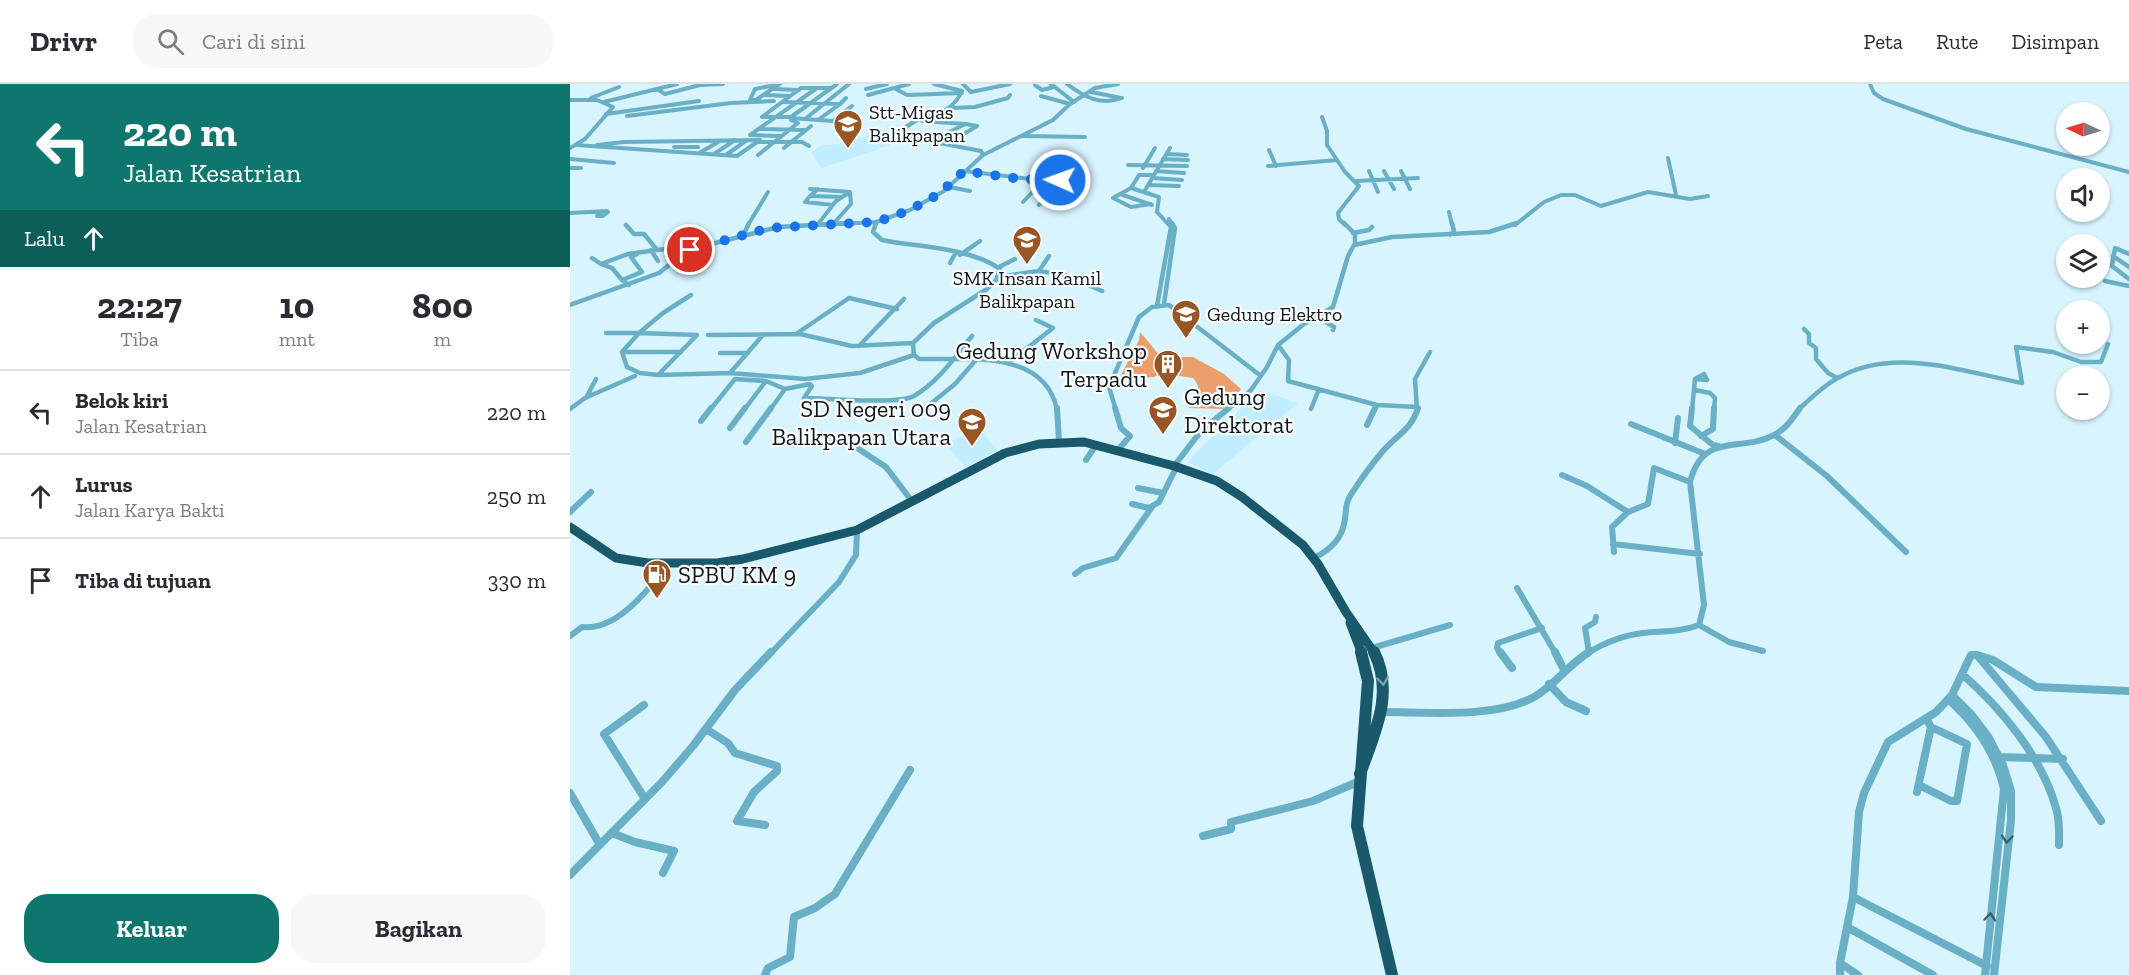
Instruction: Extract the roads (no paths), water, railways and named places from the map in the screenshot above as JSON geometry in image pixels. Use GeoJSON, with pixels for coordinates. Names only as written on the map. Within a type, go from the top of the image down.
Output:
{"type":"FeatureCollection","features":[{"type":"Feature","properties":{"kind":"highway"},"geometry":{"type":"LineString","coordinates":[[570,527],[616,558],[670,563],[717,563],[743,559],[856,530],[1005,453],[1039,444],[1059,441],[1096,445],[1176,466],[1217,481],[1287,531],[1314,558],[1346,612],[1372,648],[1383,676],[1382,712],[1360,777]]}},
{"type":"Feature","properties":{"kind":"highway"},"geometry":{"type":"LineString","coordinates":[[1346,612],[1367,672],[1367,710],[1358,826],[1392,975]]}},
{"type":"Feature","properties":{"kind":"street"},"geometry":{"type":"LineString","coordinates":[[604,102],[677,84]]}},
{"type":"Feature","properties":{"kind":"street"},"geometry":{"type":"LineString","coordinates":[[657,89],[663,94],[701,85],[723,84]]}},
{"type":"Feature","properties":{"kind":"street"},"geometry":{"type":"LineString","coordinates":[[778,84],[755,89],[750,100],[840,104]]}},
{"type":"Feature","properties":{"kind":"street"},"geometry":{"type":"LineString","coordinates":[[756,100],[778,84]]}},
{"type":"Feature","properties":{"kind":"street"},"geometry":{"type":"LineString","coordinates":[[766,136],[837,84]]}},
{"type":"Feature","properties":{"kind":"street"},"geometry":{"type":"LineString","coordinates":[[805,118],[849,84]]}},
{"type":"Feature","properties":{"kind":"street"},"geometry":{"type":"LineString","coordinates":[[866,89],[887,84]]}},
{"type":"Feature","properties":{"kind":"street"},"geometry":{"type":"LineString","coordinates":[[868,95],[909,84]]}},
{"type":"Feature","properties":{"kind":"street"},"geometry":{"type":"LineString","coordinates":[[934,84],[957,88],[962,93]]}},
{"type":"Feature","properties":{"kind":"street"},"geometry":{"type":"LineString","coordinates":[[963,84],[971,92],[1010,84]]}},
{"type":"Feature","properties":{"kind":"street"},"geometry":{"type":"LineString","coordinates":[[981,84],[986,89]]}},
{"type":"Feature","properties":{"kind":"street"},"geometry":{"type":"LineString","coordinates":[[1067,84],[1083,97],[1113,103],[1122,98],[1090,92]]}},
{"type":"Feature","properties":{"kind":"street"},"geometry":{"type":"LineString","coordinates":[[1089,84],[1095,88]]}},
{"type":"Feature","properties":{"kind":"street"},"geometry":{"type":"LineString","coordinates":[[570,305],[662,272],[682,253],[744,234],[769,228],[877,222],[910,210],[949,188],[983,155],[1055,118],[1095,88],[1118,84]]}},
{"type":"Feature","properties":{"kind":"street"},"geometry":{"type":"LineString","coordinates":[[1870,84],[1874,93],[1883,99],[1966,129],[2129,172]]}},
{"type":"Feature","properties":{"kind":"street"},"geometry":{"type":"LineString","coordinates":[[1035,85],[1042,90],[1052,85],[1072,103]]}},
{"type":"Feature","properties":{"kind":"street"},"geometry":{"type":"LineString","coordinates":[[588,99],[619,87]]}},
{"type":"Feature","properties":{"kind":"street"},"geometry":{"type":"LineString","coordinates":[[831,88],[803,87],[762,116],[833,120],[852,106]]}},
{"type":"Feature","properties":{"kind":"street"},"geometry":{"type":"LineString","coordinates":[[781,136],[750,135],[817,88]]}},
{"type":"Feature","properties":{"kind":"street"},"geometry":{"type":"LineString","coordinates":[[894,88],[907,95],[962,93]]}},
{"type":"Feature","properties":{"kind":"street"},"geometry":{"type":"LineString","coordinates":[[773,89],[799,90]]}},
{"type":"Feature","properties":{"kind":"street"},"geometry":{"type":"LineString","coordinates":[[880,92],[888,95]]}},
{"type":"Feature","properties":{"kind":"street"},"geometry":{"type":"LineString","coordinates":[[951,108],[962,93]]}},
{"type":"Feature","properties":{"kind":"street"},"geometry":{"type":"LineString","coordinates":[[765,95],[790,96]]}},
{"type":"Feature","properties":{"kind":"street"},"geometry":{"type":"LineString","coordinates":[[983,155],[981,151],[912,138],[901,132],[904,127],[951,108],[978,107],[1005,100],[1010,98],[1010,95]]}},
{"type":"Feature","properties":{"kind":"street"},"geometry":{"type":"LineString","coordinates":[[1041,96],[1072,103]]}},
{"type":"Feature","properties":{"kind":"street"},"geometry":{"type":"LineString","coordinates":[[818,120],[846,98]]}},
{"type":"Feature","properties":{"kind":"street"},"geometry":{"type":"LineString","coordinates":[[570,101],[588,99],[604,102],[613,107],[585,139],[573,146]]}},
{"type":"Feature","properties":{"kind":"street"},"geometry":{"type":"LineString","coordinates":[[605,114],[699,101]]}},
{"type":"Feature","properties":{"kind":"street"},"geometry":{"type":"LineString","coordinates":[[627,116],[738,102],[774,101]]}},
{"type":"Feature","properties":{"kind":"street"},"geometry":{"type":"LineString","coordinates":[[651,108],[651,113]]}},
{"type":"Feature","properties":{"kind":"street"},"geometry":{"type":"LineString","coordinates":[[1322,117],[1327,131],[1327,145],[1345,172],[1356,181],[1359,189],[1344,202],[1338,213],[1340,219],[1353,232],[1355,244]]}},
{"type":"Feature","properties":{"kind":"street"},"geometry":{"type":"LineString","coordinates":[[758,155],[798,123],[789,118]]}},
{"type":"Feature","properties":{"kind":"street"},"geometry":{"type":"LineString","coordinates":[[921,121],[977,126],[962,135]]}},
{"type":"Feature","properties":{"kind":"street"},"geometry":{"type":"LineString","coordinates":[[931,141],[965,124]]}},
{"type":"Feature","properties":{"kind":"street"},"geometry":{"type":"LineString","coordinates":[[784,148],[812,126]]}},
{"type":"Feature","properties":{"kind":"street"},"geometry":{"type":"LineString","coordinates":[[759,129],[806,130]]}},
{"type":"Feature","properties":{"kind":"street"},"geometry":{"type":"LineString","coordinates":[[1023,136],[1085,137]]}},
{"type":"Feature","properties":{"kind":"street"},"geometry":{"type":"LineString","coordinates":[[573,146],[708,140],[803,142],[809,146]]}},
{"type":"Feature","properties":{"kind":"street"},"geometry":{"type":"LineString","coordinates":[[689,152],[708,140]]}},
{"type":"Feature","properties":{"kind":"street"},"geometry":{"type":"LineString","coordinates":[[700,153],[721,140]]}},
{"type":"Feature","properties":{"kind":"street"},"geometry":{"type":"LineString","coordinates":[[713,154],[735,140]]}},
{"type":"Feature","properties":{"kind":"street"},"geometry":{"type":"LineString","coordinates":[[726,155],[748,140]]}},
{"type":"Feature","properties":{"kind":"street"},"geometry":{"type":"LineString","coordinates":[[660,148],[670,141]]}},
{"type":"Feature","properties":{"kind":"street"},"geometry":{"type":"LineString","coordinates":[[660,148],[739,156],[759,142]]}},
{"type":"Feature","properties":{"kind":"street"},"geometry":{"type":"LineString","coordinates":[[597,145],[698,147]]}},
{"type":"Feature","properties":{"kind":"street"},"geometry":{"type":"LineString","coordinates":[[1151,204],[1137,207],[1121,204],[1113,198],[1131,188],[1155,148]]}},
{"type":"Feature","properties":{"kind":"street"},"geometry":{"type":"LineString","coordinates":[[1144,192],[1170,148]]}},
{"type":"Feature","properties":{"kind":"street"},"geometry":{"type":"LineString","coordinates":[[1269,150],[1276,166]]}},
{"type":"Feature","properties":{"kind":"street"},"geometry":{"type":"LineString","coordinates":[[1167,154],[1187,155]]}},
{"type":"Feature","properties":{"kind":"street"},"geometry":{"type":"LineString","coordinates":[[1668,158],[1676,195]]}},
{"type":"Feature","properties":{"kind":"street"},"geometry":{"type":"LineString","coordinates":[[570,159],[614,163]]}},
{"type":"Feature","properties":{"kind":"street"},"geometry":{"type":"LineString","coordinates":[[571,168],[577,159]]}},
{"type":"Feature","properties":{"kind":"street"},"geometry":{"type":"LineString","coordinates":[[1163,159],[1188,160]]}},
{"type":"Feature","properties":{"kind":"street"},"geometry":{"type":"LineString","coordinates":[[1268,166],[1337,160]]}},
{"type":"Feature","properties":{"kind":"street"},"geometry":{"type":"LineString","coordinates":[[1128,165],[1187,166]]}},
{"type":"Feature","properties":{"kind":"street"},"geometry":{"type":"LineString","coordinates":[[1046,178],[1057,167]]}},
{"type":"Feature","properties":{"kind":"street"},"geometry":{"type":"LineString","coordinates":[[571,168],[580,168]]}},
{"type":"Feature","properties":{"kind":"street"},"geometry":{"type":"LineString","coordinates":[[1039,178],[1047,169]]}},
{"type":"Feature","properties":{"kind":"street"},"geometry":{"type":"LineString","coordinates":[[1060,180],[1070,170]]}},
{"type":"Feature","properties":{"kind":"street"},"geometry":{"type":"LineString","coordinates":[[964,171],[1075,182]]}},
{"type":"Feature","properties":{"kind":"street"},"geometry":{"type":"LineString","coordinates":[[1370,171],[1378,192]]}},
{"type":"Feature","properties":{"kind":"street"},"geometry":{"type":"LineString","coordinates":[[1384,171],[1394,189]]}},
{"type":"Feature","properties":{"kind":"street"},"geometry":{"type":"LineString","coordinates":[[1401,171],[1410,189]]}},
{"type":"Feature","properties":{"kind":"street"},"geometry":{"type":"LineString","coordinates":[[1138,175],[1184,173]]}},
{"type":"Feature","properties":{"kind":"street"},"geometry":{"type":"LineString","coordinates":[[1154,175],[1182,180]]}},
{"type":"Feature","properties":{"kind":"street"},"geometry":{"type":"LineString","coordinates":[[1356,181],[1418,178]]}},
{"type":"Feature","properties":{"kind":"street"},"geometry":{"type":"LineString","coordinates":[[1030,179],[1030,183],[1070,188],[1054,206]]}},
{"type":"Feature","properties":{"kind":"street"},"geometry":{"type":"LineString","coordinates":[[1023,202],[1040,184]]}},
{"type":"Feature","properties":{"kind":"street"},"geometry":{"type":"LineString","coordinates":[[1149,185],[1179,186]]}},
{"type":"Feature","properties":{"kind":"street"},"geometry":{"type":"LineString","coordinates":[[1039,205],[1055,186]]}},
{"type":"Feature","properties":{"kind":"street"},"geometry":{"type":"LineString","coordinates":[[949,188],[970,191]]}},
{"type":"Feature","properties":{"kind":"street"},"geometry":{"type":"LineString","coordinates":[[1131,188],[1159,196],[1159,207]]}},
{"type":"Feature","properties":{"kind":"street"},"geometry":{"type":"LineString","coordinates":[[810,189],[850,192]]}},
{"type":"Feature","properties":{"kind":"street"},"geometry":{"type":"LineString","coordinates":[[818,189],[805,202],[833,206]]}},
{"type":"Feature","properties":{"kind":"street"},"geometry":{"type":"LineString","coordinates":[[744,234],[756,213],[759,201],[768,192]]}},
{"type":"Feature","properties":{"kind":"street"},"geometry":{"type":"LineString","coordinates":[[834,223],[852,203],[850,192]]}},
{"type":"Feature","properties":{"kind":"street"},"geometry":{"type":"LineString","coordinates":[[818,224],[824,213],[850,192]]}},
{"type":"Feature","properties":{"kind":"street"},"geometry":{"type":"LineString","coordinates":[[1075,574],[1083,568],[1116,558],[1152,507],[1159,502],[1176,466],[1196,436],[1244,398],[1261,376],[1278,345],[1304,324],[1335,304],[1350,249],[1355,244],[1401,237],[1449,236],[1512,227],[1522,221],[1538,205],[1566,194],[1575,195],[1601,206],[1636,193],[1653,192],[1701,199],[1708,196]]}},
{"type":"Feature","properties":{"kind":"street"},"geometry":{"type":"LineString","coordinates":[[1120,194],[1159,207],[1175,226],[1161,305]]}},
{"type":"Feature","properties":{"kind":"street"},"geometry":{"type":"LineString","coordinates":[[810,196],[842,197]]}},
{"type":"Feature","properties":{"kind":"street"},"geometry":{"type":"LineString","coordinates":[[570,213],[601,212]]}},
{"type":"Feature","properties":{"kind":"street"},"geometry":{"type":"LineString","coordinates":[[1449,212],[1454,231],[1449,236]]}},
{"type":"Feature","properties":{"kind":"street"},"geometry":{"type":"LineString","coordinates":[[877,222],[873,229],[879,238],[988,261],[999,267]]}},
{"type":"Feature","properties":{"kind":"street"},"geometry":{"type":"LineString","coordinates":[[626,225],[634,234],[644,234],[658,261]]}},
{"type":"Feature","properties":{"kind":"street"},"geometry":{"type":"LineString","coordinates":[[1353,232],[1368,230],[1372,227]]}},
{"type":"Feature","properties":{"kind":"street"},"geometry":{"type":"LineString","coordinates":[[950,263],[957,255],[980,241]]}},
{"type":"Feature","properties":{"kind":"street"},"geometry":{"type":"LineString","coordinates":[[622,280],[641,273],[631,257],[640,253],[708,245]]}},
{"type":"Feature","properties":{"kind":"street"},"geometry":{"type":"LineString","coordinates":[[2129,254],[2115,248],[2112,266],[2129,279]]}},
{"type":"Feature","properties":{"kind":"street"},"geometry":{"type":"LineString","coordinates":[[601,264],[626,253],[640,253]]}},
{"type":"Feature","properties":{"kind":"street"},"geometry":{"type":"LineString","coordinates":[[1039,272],[1049,256]]}},
{"type":"Feature","properties":{"kind":"street"},"geometry":{"type":"LineString","coordinates":[[2113,256],[2129,267]]}},
{"type":"Feature","properties":{"kind":"street"},"geometry":{"type":"LineString","coordinates":[[592,258],[612,268],[629,285]]}},
{"type":"Feature","properties":{"kind":"street"},"geometry":{"type":"LineString","coordinates":[[999,267],[1016,259]]}},
{"type":"Feature","properties":{"kind":"street"},"geometry":{"type":"LineString","coordinates":[[998,277],[999,267]]}},
{"type":"Feature","properties":{"kind":"street"},"geometry":{"type":"LineString","coordinates":[[708,335],[796,334],[841,345],[859,346],[913,343],[933,321],[974,299],[998,277],[1039,272],[1065,275],[1102,291]]}},
{"type":"Feature","properties":{"kind":"street"},"geometry":{"type":"LineString","coordinates":[[2110,282],[2129,286]]}},
{"type":"Feature","properties":{"kind":"street"},"geometry":{"type":"LineString","coordinates":[[691,295],[663,313],[625,346],[622,352],[627,367],[632,371],[658,375],[730,373],[805,379],[840,377],[875,369],[914,355]]}},
{"type":"Feature","properties":{"kind":"street"},"geometry":{"type":"LineString","coordinates":[[796,334],[849,298],[897,309]]}},
{"type":"Feature","properties":{"kind":"street"},"geometry":{"type":"LineString","coordinates":[[859,346],[904,300]]}},
{"type":"Feature","properties":{"kind":"street"},"geometry":{"type":"LineString","coordinates":[[1118,450],[1130,436],[1121,428],[1108,387],[1141,315],[1161,305],[1168,305],[1261,376]]}},
{"type":"Feature","properties":{"kind":"street"},"geometry":{"type":"LineString","coordinates":[[1318,317],[1334,327],[1333,330]]}},
{"type":"Feature","properties":{"kind":"street"},"geometry":{"type":"LineString","coordinates":[[1008,363],[1053,328],[1036,320]]}},
{"type":"Feature","properties":{"kind":"street"},"geometry":{"type":"LineString","coordinates":[[1804,329],[1809,334],[1809,343],[1817,350],[1816,359],[1828,373],[1837,378]]}},
{"type":"Feature","properties":{"kind":"street"},"geometry":{"type":"LineString","coordinates":[[606,333],[697,335],[658,375]]}},
{"type":"Feature","properties":{"kind":"street"},"geometry":{"type":"LineString","coordinates":[[730,373],[763,335]]}},
{"type":"Feature","properties":{"kind":"street"},"geometry":{"type":"LineString","coordinates":[[701,421],[735,379],[766,381],[785,389],[810,384],[812,386],[804,398],[895,400],[913,397],[954,360],[972,336]]}},
{"type":"Feature","properties":{"kind":"street"},"geometry":{"type":"LineString","coordinates":[[913,343],[914,355]]}},
{"type":"Feature","properties":{"kind":"street"},"geometry":{"type":"LineString","coordinates":[[1278,345],[1289,360],[1288,381],[1377,405],[1418,407]]}},
{"type":"Feature","properties":{"kind":"street"},"geometry":{"type":"LineString","coordinates":[[1699,625],[1704,605],[1690,482],[1694,466],[1705,453],[1719,446],[1765,440],[1775,435],[1790,423],[1799,409],[1837,378],[1875,366],[1905,362],[2022,383],[2016,347],[2056,354]]}},
{"type":"Feature","properties":{"kind":"street"},"geometry":{"type":"LineString","coordinates":[[622,352],[682,352]]}},
{"type":"Feature","properties":{"kind":"street"},"geometry":{"type":"LineString","coordinates":[[1314,558],[1332,547],[1344,525],[1345,505],[1350,495],[1383,451],[1413,423],[1418,407],[1415,379],[1430,352]]}},
{"type":"Feature","properties":{"kind":"street"},"geometry":{"type":"LineString","coordinates":[[720,353],[748,353]]}},
{"type":"Feature","properties":{"kind":"street"},"geometry":{"type":"LineString","coordinates":[[2056,354],[2074,362],[2088,363],[2101,362],[2104,354]]}},
{"type":"Feature","properties":{"kind":"street"},"geometry":{"type":"LineString","coordinates":[[914,355],[920,359],[1008,363],[1036,375],[1050,388],[1056,405],[1059,441]]}},
{"type":"Feature","properties":{"kind":"street"},"geometry":{"type":"LineString","coordinates":[[922,411],[955,384],[976,360]]}},
{"type":"Feature","properties":{"kind":"street"},"geometry":{"type":"LineString","coordinates":[[570,409],[585,398],[635,376]]}},
{"type":"Feature","properties":{"kind":"street"},"geometry":{"type":"LineString","coordinates":[[585,398],[596,379]]}},
{"type":"Feature","properties":{"kind":"street"},"geometry":{"type":"LineString","coordinates":[[1695,379],[1690,426],[1701,436],[1719,446]]}},
{"type":"Feature","properties":{"kind":"street"},"geometry":{"type":"LineString","coordinates":[[730,428],[766,381]]}},
{"type":"Feature","properties":{"kind":"street"},"geometry":{"type":"LineString","coordinates":[[746,442],[785,389]]}},
{"type":"Feature","properties":{"kind":"street"},"geometry":{"type":"LineString","coordinates":[[1311,409],[1319,389]]}},
{"type":"Feature","properties":{"kind":"street"},"geometry":{"type":"LineString","coordinates":[[1695,390],[1710,393],[1715,398],[1713,429],[1701,436]]}},
{"type":"Feature","properties":{"kind":"street"},"geometry":{"type":"LineString","coordinates":[[1367,425],[1377,405]]}},
{"type":"Feature","properties":{"kind":"street"},"geometry":{"type":"LineString","coordinates":[[1675,443],[1678,418]]}},
{"type":"Feature","properties":{"kind":"street"},"geometry":{"type":"LineString","coordinates":[[1630,424],[1705,453]]}},
{"type":"Feature","properties":{"kind":"street"},"geometry":{"type":"LineString","coordinates":[[1775,435],[1827,476],[1906,552]]}},
{"type":"Feature","properties":{"kind":"street"},"geometry":{"type":"LineString","coordinates":[[851,444],[882,462],[893,472],[911,500]]}},
{"type":"Feature","properties":{"kind":"street"},"geometry":{"type":"LineString","coordinates":[[1086,460],[1096,445]]}},
{"type":"Feature","properties":{"kind":"street"},"geometry":{"type":"LineString","coordinates":[[1614,552],[1612,527],[1628,512],[1648,504],[1654,468],[1690,482]]}},
{"type":"Feature","properties":{"kind":"street"},"geometry":{"type":"LineString","coordinates":[[1562,476],[1587,486],[1628,512]]}},
{"type":"Feature","properties":{"kind":"street"},"geometry":{"type":"LineString","coordinates":[[1138,488],[1163,493]]}},
{"type":"Feature","properties":{"kind":"street"},"geometry":{"type":"LineString","coordinates":[[570,512],[591,492]]}},
{"type":"Feature","properties":{"kind":"street"},"geometry":{"type":"LineString","coordinates":[[1132,504],[1152,507]]}},
{"type":"Feature","properties":{"kind":"street"},"geometry":{"type":"LineString","coordinates":[[570,875],[662,782],[735,690],[839,582],[856,555],[856,530]]}},
{"type":"Feature","properties":{"kind":"street"},"geometry":{"type":"LineString","coordinates":[[1613,544],[1645,545],[1676,553],[1700,555]]}},
{"type":"Feature","properties":{"kind":"street"},"geometry":{"type":"LineString","coordinates":[[570,636],[582,627],[597,627],[616,616],[642,594],[670,563]]}},
{"type":"Feature","properties":{"kind":"street"},"geometry":{"type":"LineString","coordinates":[[1517,588],[1564,670]]}},
{"type":"Feature","properties":{"kind":"street"},"geometry":{"type":"LineString","coordinates":[[1589,652],[1585,628],[1595,622],[1596,617]]}},
{"type":"Feature","properties":{"kind":"street"},"geometry":{"type":"LineString","coordinates":[[1372,648],[1450,625]]}},
{"type":"Feature","properties":{"kind":"street"},"geometry":{"type":"LineString","coordinates":[[1699,625],[1729,643],[1763,651]]}},
{"type":"Feature","properties":{"kind":"street"},"geometry":{"type":"LineString","coordinates":[[1382,712],[1497,708],[1533,698],[1564,670],[1589,652],[1634,634],[1692,628],[1699,625]]}},
{"type":"Feature","properties":{"kind":"street"},"geometry":{"type":"LineString","coordinates":[[1512,668],[1497,648],[1498,644],[1542,628]]}},
{"type":"Feature","properties":{"kind":"street"},"geometry":{"type":"LineString","coordinates":[[1977,655],[2038,723],[2101,821]]}},
{"type":"Feature","properties":{"kind":"street"},"geometry":{"type":"LineString","coordinates":[[1840,975],[1840,963],[1853,897],[1859,812],[1864,793],[1888,742],[1936,712],[1950,697],[1971,656],[1977,655],[1993,660],[2036,687],[2129,691]]}},
{"type":"Feature","properties":{"kind":"street"},"geometry":{"type":"LineString","coordinates":[[1962,674],[1989,700],[2031,757],[2055,803],[2059,820],[2059,845]]}},
{"type":"Feature","properties":{"kind":"street"},"geometry":{"type":"LineString","coordinates":[[1549,684],[1566,702],[1586,711]]}},
{"type":"Feature","properties":{"kind":"street"},"geometry":{"type":"LineString","coordinates":[[1950,697],[1994,757],[2003,780],[1991,969],[1985,975]]}},
{"type":"Feature","properties":{"kind":"street"},"geometry":{"type":"LineString","coordinates":[[644,705],[601,732],[645,799]]}},
{"type":"Feature","properties":{"kind":"street"},"geometry":{"type":"LineString","coordinates":[[1926,718],[1931,727],[1967,744],[1956,801],[1918,789],[1931,727]]}},
{"type":"Feature","properties":{"kind":"street"},"geometry":{"type":"LineString","coordinates":[[706,729],[728,743],[735,753],[777,766],[777,771],[754,792],[737,821],[765,825]]}},
{"type":"Feature","properties":{"kind":"street"},"geometry":{"type":"LineString","coordinates":[[1994,757],[2063,759]]}},
{"type":"Feature","properties":{"kind":"street"},"geometry":{"type":"LineString","coordinates":[[765,975],[768,968],[787,959],[792,952],[791,925],[794,917],[826,900],[844,881],[910,770]]}},
{"type":"Feature","properties":{"kind":"street"},"geometry":{"type":"LineString","coordinates":[[1203,836],[1231,829],[1231,822],[1301,807],[1335,795],[1360,777]]}},
{"type":"Feature","properties":{"kind":"street"},"geometry":{"type":"LineString","coordinates":[[570,793],[600,845]]}},
{"type":"Feature","properties":{"kind":"street"},"geometry":{"type":"LineString","coordinates":[[612,832],[648,847],[674,851],[663,873]]}},
{"type":"Feature","properties":{"kind":"street"},"geometry":{"type":"LineString","coordinates":[[1853,897],[1991,969]]}},
{"type":"Feature","properties":{"kind":"street"},"geometry":{"type":"LineString","coordinates":[[1847,927],[1933,975]]}},
{"type":"Feature","properties":{"kind":"street"},"geometry":{"type":"LineString","coordinates":[[1840,963],[1858,975]]}},
{"type":"Feature","properties":{"kind":"place","name":"Stt-Migas Balikpapan"},"geometry":{"type":"Point","coordinates":[848,150]}},
{"type":"Feature","properties":{"kind":"place","name":"SMK Insan Kamil Balikpapan"},"geometry":{"type":"Point","coordinates":[1027,266]}},
{"type":"Feature","properties":{"kind":"place","name":"Gedung Elektro"},"geometry":{"type":"Point","coordinates":[1186,340]}},
{"type":"Feature","properties":{"kind":"place","name":"Gedung Workshop Terpadu"},"geometry":{"type":"Point","coordinates":[1168,390]}},
{"type":"Feature","properties":{"kind":"place","name":"Gedung Direktorat"},"geometry":{"type":"Point","coordinates":[1163,436]}},
{"type":"Feature","properties":{"kind":"place","name":"SD Negeri 009 Balikpapan Utara"},"geometry":{"type":"Point","coordinates":[972,448]}},
{"type":"Feature","properties":{"kind":"place","name":"SPBU KM 9"},"geometry":{"type":"Point","coordinates":[657,600]}}]}
